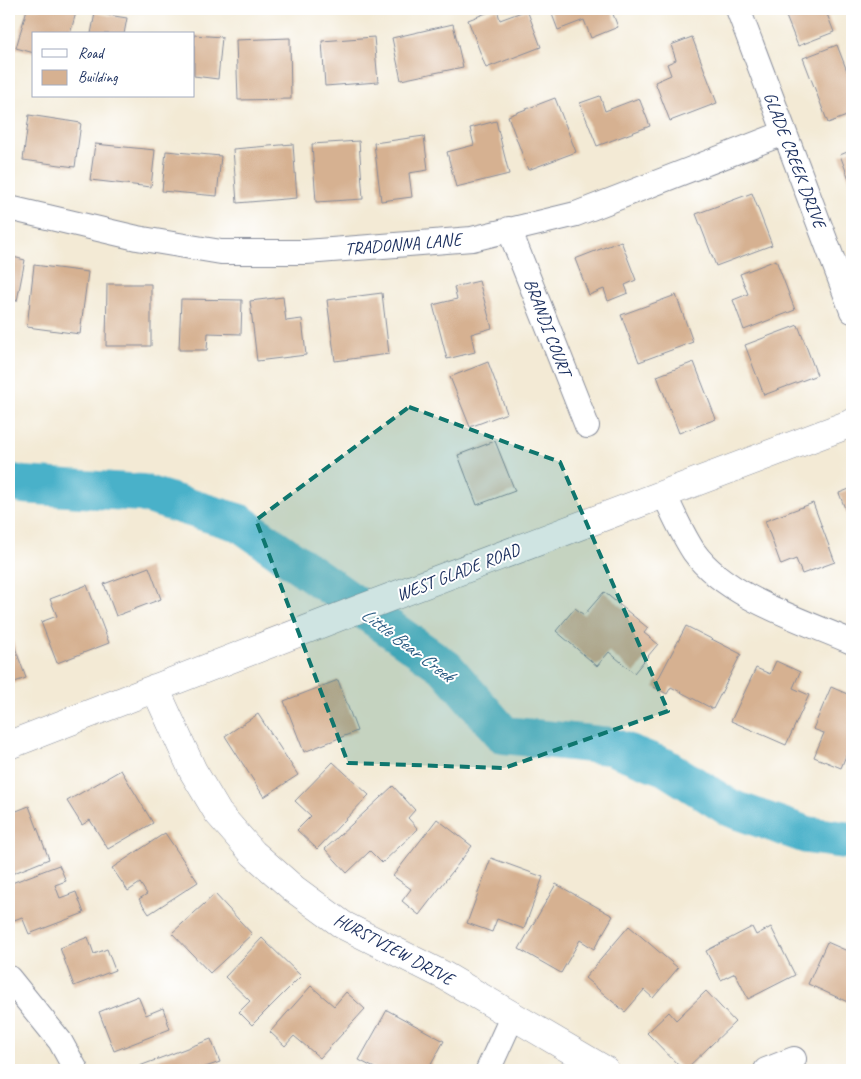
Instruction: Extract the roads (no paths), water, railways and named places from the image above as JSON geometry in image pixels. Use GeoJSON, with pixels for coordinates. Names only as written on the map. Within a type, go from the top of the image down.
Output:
{"type":"FeatureCollection","features":[{"type":"Feature","properties":{"kind":"main road","name":"WEST GLADE ROAD"},"geometry":{"type":"LineString","coordinates":[[9,745],[852,423]]}},
{"type":"Feature","properties":{"kind":"main road","name":"HURSTVIEW DRIVE"},"geometry":{"type":"LineString","coordinates":[[155,688],[192,771],[218,813],[253,853],[294,889],[343,925],[445,976],[605,1070]]}},
{"type":"Feature","properties":{"kind":"street","name":"GLADE CREEK DRIVE"},"geometry":{"type":"LineString","coordinates":[[738,9],[852,311]]}},
{"type":"Feature","properties":{"kind":"street","name":"TRADONNA LANE"},"geometry":{"type":"LineString","coordinates":[[9,208],[137,238],[221,252],[306,252],[472,239],[576,214],[784,133]]}},
{"type":"Feature","properties":{"kind":"street","name":"BRANDI COURT"},"geometry":{"type":"LineString","coordinates":[[509,229],[587,426]]}},
{"type":"Feature","properties":{"kind":"street"},"geometry":{"type":"LineString","coordinates":[[664,494],[695,552],[716,575],[752,599],[852,642]]}},
{"type":"Feature","properties":{"kind":"street"},"geometry":{"type":"LineString","coordinates":[[9,978],[60,1040],[76,1070]]}},
{"type":"Feature","properties":{"kind":"street"},"geometry":{"type":"LineString","coordinates":[[488,1070],[513,1015]]}},
{"type":"Feature","properties":{"kind":"street"},"geometry":{"type":"LineString","coordinates":[[766,1070],[794,1059]]}},
{"type":"Feature","properties":{"kind":"waterway","name":"Little Bear Creek"},"geometry":{"type":"LineString","coordinates":[[9,482],[23,485],[142,493],[240,523],[446,668],[504,735],[610,746],[665,767],[730,808],[807,835],[852,841]]}}]}
